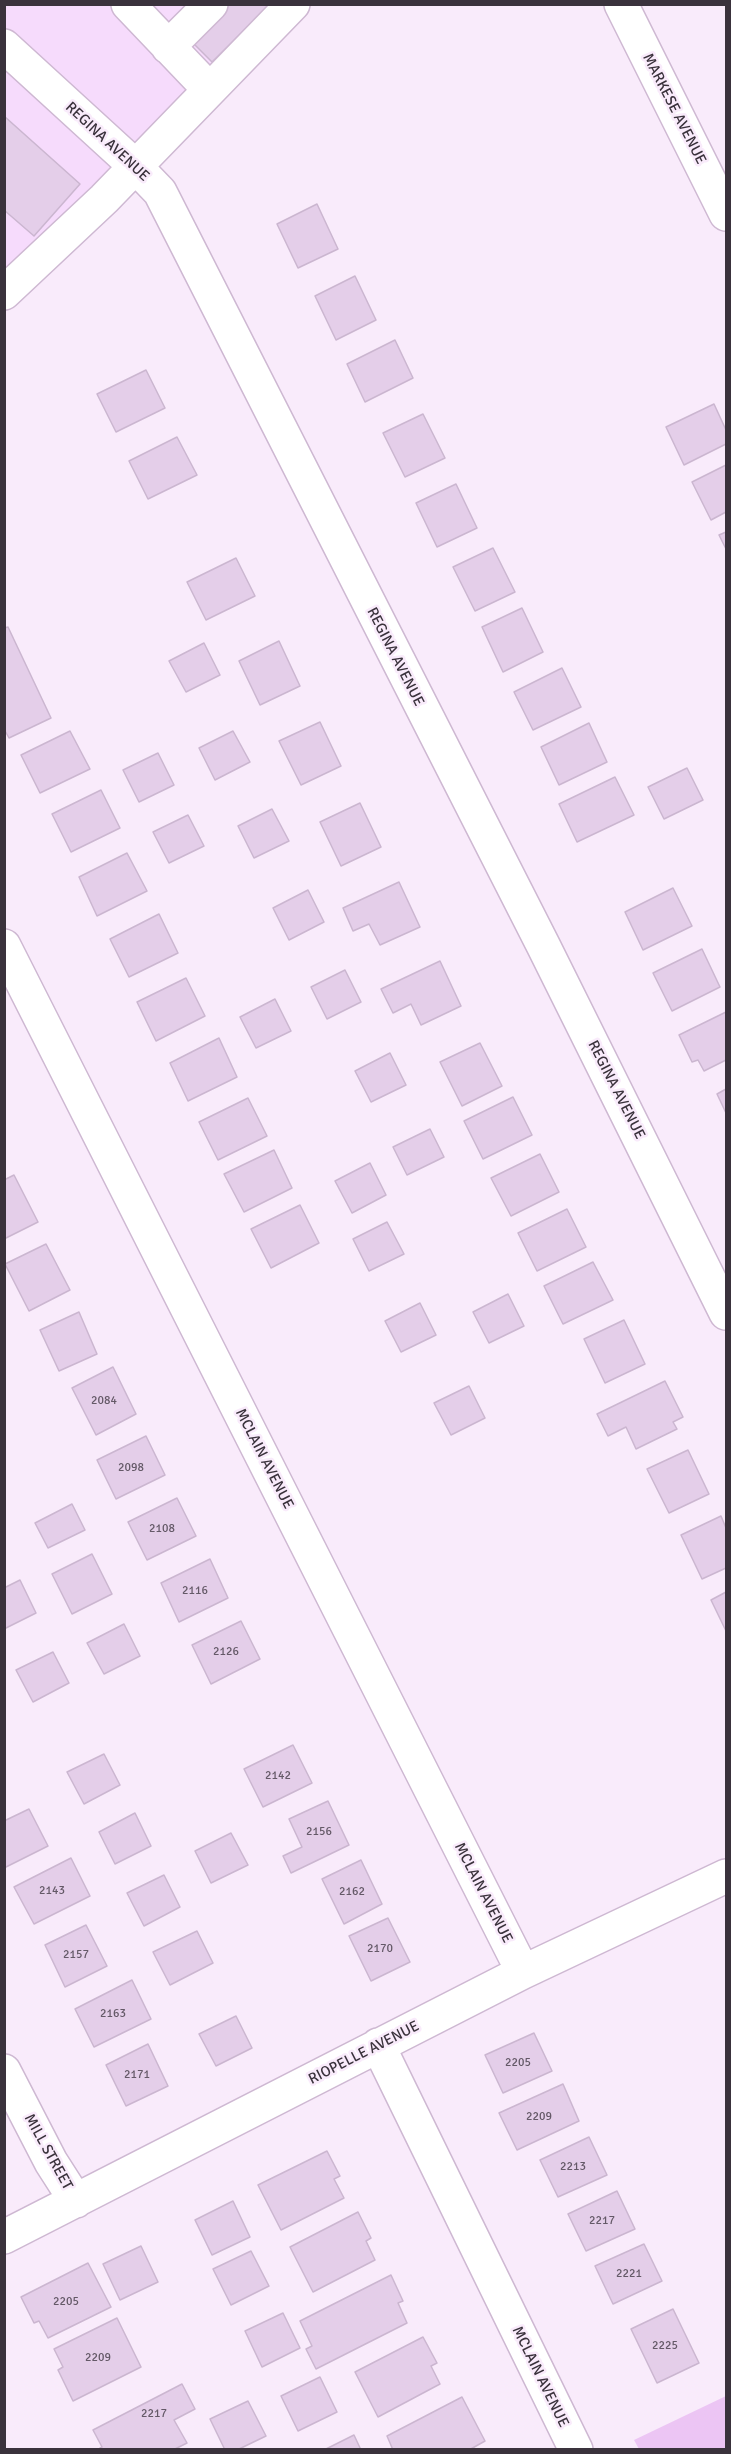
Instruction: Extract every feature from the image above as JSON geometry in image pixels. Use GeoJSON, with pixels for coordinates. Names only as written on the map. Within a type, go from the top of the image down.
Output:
{"type":"FeatureCollection","features":[{"type":"Feature","properties":{"kind":"street"},"geometry":{"type":"LineString","coordinates":[[168,47],[211,4]]}},
{"type":"Feature","properties":{"kind":"street"},"geometry":{"type":"LineString","coordinates":[[4,293],[104,199],[134,165],[293,4]]}},
{"type":"Feature","properties":{"kind":"street","name":"MARKESE AVENUE"},"geometry":{"type":"LineString","coordinates":[[621,4],[726,214]]}},
{"type":"Feature","properties":{"kind":"street"},"geometry":{"type":"LineString","coordinates":[[134,6],[168,47],[208,89]]}},
{"type":"Feature","properties":{"kind":"street","name":"REGINA AVENUE"},"geometry":{"type":"LineString","coordinates":[[4,46],[134,165],[160,192],[543,945],[726,1313]]}},
{"type":"Feature","properties":{"kind":"street","name":"MCLAIN AVENUE"},"geometry":{"type":"LineString","coordinates":[[4,946],[523,1972]]}},
{"type":"Feature","properties":{"kind":"street","name":"RIOPELLE AVENUE"},"geometry":{"type":"LineString","coordinates":[[4,2237],[523,1972],[726,1876]]}},
{"type":"Feature","properties":{"kind":"street","name":"MCLAIN AVENUE"},"geometry":{"type":"LineString","coordinates":[[378,2045],[576,2450]]}},
{"type":"Feature","properties":{"kind":"street","name":"MILL STREET"},"geometry":{"type":"LineString","coordinates":[[4,2071],[51,2162],[75,2201]]}},
{"type":"Feature","properties":{"kind":"shaded area"},"geometry":{"type":"Polygon","coordinates":[[[5,5],[293,5],[5,293],[5,5]]]}},
{"type":"Feature","properties":{"kind":"shaded area"},"geometry":{"type":"Polygon","coordinates":[[[726,2396],[726,2449],[639,2449],[634,2440],[726,2396]]]}},
{"type":"Feature","properties":{"kind":"building"},"geometry":{"type":"Polygon","coordinates":[[[220,4],[271,4],[212,62],[187,37],[220,4]]]}},
{"type":"Feature","properties":{"kind":"building"},"geometry":{"type":"Polygon","coordinates":[[[4,116],[80,184],[34,236],[4,210],[4,116]]]}},
{"type":"Feature","properties":{"kind":"building"},"geometry":{"type":"Polygon","coordinates":[[[317,204],[338,249],[298,268],[277,224],[317,204]]]}},
{"type":"Feature","properties":{"kind":"building"},"geometry":{"type":"Polygon","coordinates":[[[355,276],[376,320],[336,340],[315,296],[355,276]]]}},
{"type":"Feature","properties":{"kind":"building"},"geometry":{"type":"Polygon","coordinates":[[[395,340],[413,378],[365,402],[347,364],[395,340]]]}},
{"type":"Feature","properties":{"kind":"building"},"geometry":{"type":"Polygon","coordinates":[[[146,370],[165,408],[116,432],[97,394],[146,370]]]}},
{"type":"Feature","properties":{"kind":"building"},"geometry":{"type":"Polygon","coordinates":[[[714,404],[726,430],[726,444],[684,465],[666,427],[714,404]]]}},
{"type":"Feature","properties":{"kind":"building"},"geometry":{"type":"Polygon","coordinates":[[[423,414],[445,458],[405,477],[383,433],[423,414]]]}},
{"type":"Feature","properties":{"kind":"building"},"geometry":{"type":"Polygon","coordinates":[[[177,437],[197,475],[148,499],[129,461],[177,437]]]}},
{"type":"Feature","properties":{"kind":"building"},"geometry":{"type":"Polygon","coordinates":[[[726,465],[726,512],[711,520],[692,482],[726,465]]]}},
{"type":"Feature","properties":{"kind":"building"},"geometry":{"type":"Polygon","coordinates":[[[456,484],[477,528],[437,547],[416,503],[456,484]]]}},
{"type":"Feature","properties":{"kind":"building"},"geometry":{"type":"Polygon","coordinates":[[[726,532],[726,549],[719,535],[726,532]]]}},
{"type":"Feature","properties":{"kind":"building"},"geometry":{"type":"Polygon","coordinates":[[[493,548],[515,592],[475,611],[453,567],[493,548]]]}},
{"type":"Feature","properties":{"kind":"building"},"geometry":{"type":"Polygon","coordinates":[[[236,558],[255,596],[206,620],[187,582],[236,558]]]}},
{"type":"Feature","properties":{"kind":"building"},"geometry":{"type":"Polygon","coordinates":[[[522,608],[543,652],[503,672],[482,627],[522,608]]]}},
{"type":"Feature","properties":{"kind":"building"},"geometry":{"type":"Polygon","coordinates":[[[8,627],[51,718],[9,738],[4,729],[4,628],[8,627]]]}},
{"type":"Feature","properties":{"kind":"building"},"geometry":{"type":"Polygon","coordinates":[[[279,641],[300,686],[260,705],[239,661],[279,641]]]}},
{"type":"Feature","properties":{"kind":"building"},"geometry":{"type":"Polygon","coordinates":[[[204,643],[220,675],[186,692],[169,661],[204,643]]]}},
{"type":"Feature","properties":{"kind":"building"},"geometry":{"type":"Polygon","coordinates":[[[562,668],[581,707],[533,730],[514,692],[562,668]]]}},
{"type":"Feature","properties":{"kind":"building"},"geometry":{"type":"Polygon","coordinates":[[[320,722],[341,766],[301,785],[279,741],[320,722]]]}},
{"type":"Feature","properties":{"kind":"building"},"geometry":{"type":"Polygon","coordinates":[[[589,723],[607,762],[559,785],[541,747],[589,723]]]}},
{"type":"Feature","properties":{"kind":"building"},"geometry":{"type":"Polygon","coordinates":[[[70,731],[90,769],[40,793],[21,755],[70,731]]]}},
{"type":"Feature","properties":{"kind":"building"},"geometry":{"type":"Polygon","coordinates":[[[233,731],[250,762],[215,780],[199,748],[233,731]]]}},
{"type":"Feature","properties":{"kind":"building"},"geometry":{"type":"Polygon","coordinates":[[[158,753],[174,785],[139,802],[123,770],[158,753]]]}},
{"type":"Feature","properties":{"kind":"building"},"geometry":{"type":"Polygon","coordinates":[[[687,768],[703,800],[664,819],[648,787],[687,768]]]}},
{"type":"Feature","properties":{"kind":"building"},"geometry":{"type":"Polygon","coordinates":[[[615,777],[634,815],[577,842],[559,804],[615,777]]]}},
{"type":"Feature","properties":{"kind":"building"},"geometry":{"type":"Polygon","coordinates":[[[101,790],[120,828],[71,852],[52,814],[101,790]]]}},
{"type":"Feature","properties":{"kind":"building"},"geometry":{"type":"Polygon","coordinates":[[[360,803],[381,847],[341,866],[320,822],[360,803]]]}},
{"type":"Feature","properties":{"kind":"building"},"geometry":{"type":"Polygon","coordinates":[[[272,809],[289,841],[254,858],[238,826],[272,809]]]}},
{"type":"Feature","properties":{"kind":"building"},"geometry":{"type":"Polygon","coordinates":[[[188,815],[204,846],[169,863],[153,832],[188,815]]]}},
{"type":"Feature","properties":{"kind":"building"},"geometry":{"type":"Polygon","coordinates":[[[127,853],[147,891],[97,916],[79,877],[127,853]]]}},
{"type":"Feature","properties":{"kind":"building"},"geometry":{"type":"Polygon","coordinates":[[[399,882],[420,927],[380,945],[369,924],[353,931],[343,908],[399,882]]]}},
{"type":"Feature","properties":{"kind":"building"},"geometry":{"type":"Polygon","coordinates":[[[673,888],[692,926],[643,950],[625,912],[673,888]]]}},
{"type":"Feature","properties":{"kind":"building"},"geometry":{"type":"Polygon","coordinates":[[[308,890],[324,922],[289,940],[273,908],[308,890]]]}},
{"type":"Feature","properties":{"kind":"building"},"geometry":{"type":"Polygon","coordinates":[[[159,914],[178,953],[129,977],[110,939],[159,914]]]}},
{"type":"Feature","properties":{"kind":"building"},"geometry":{"type":"Polygon","coordinates":[[[702,949],[720,987],[672,1011],[653,973],[702,949]]]}},
{"type":"Feature","properties":{"kind":"building"},"geometry":{"type":"Polygon","coordinates":[[[440,961],[461,1006],[421,1025],[411,1004],[393,1013],[381,989],[440,961]]]}},
{"type":"Feature","properties":{"kind":"building"},"geometry":{"type":"Polygon","coordinates":[[[345,970],[361,1002],[327,1019],[311,987],[345,970]]]}},
{"type":"Feature","properties":{"kind":"building"},"geometry":{"type":"Polygon","coordinates":[[[186,978],[205,1016],[156,1041],[137,1002],[186,978]]]}},
{"type":"Feature","properties":{"kind":"building"},"geometry":{"type":"Polygon","coordinates":[[[275,999],[291,1031],[256,1048],[240,1017],[275,999]]]}},
{"type":"Feature","properties":{"kind":"building"},"geometry":{"type":"Polygon","coordinates":[[[726,1012],[726,1060],[704,1071],[698,1060],[692,1062],[679,1035],[726,1012]]]}},
{"type":"Feature","properties":{"kind":"building"},"geometry":{"type":"Polygon","coordinates":[[[219,1038],[237,1077],[188,1101],[170,1063],[219,1038]]]}},
{"type":"Feature","properties":{"kind":"building"},"geometry":{"type":"Polygon","coordinates":[[[480,1043],[502,1086],[462,1106],[440,1062],[480,1043]]]}},
{"type":"Feature","properties":{"kind":"building"},"geometry":{"type":"Polygon","coordinates":[[[390,1053],[406,1085],[371,1102],[355,1071],[390,1053]]]}},
{"type":"Feature","properties":{"kind":"building"},"geometry":{"type":"Polygon","coordinates":[[[726,1089],[726,1113],[717,1094],[726,1089]]]}},
{"type":"Feature","properties":{"kind":"building"},"geometry":{"type":"Polygon","coordinates":[[[513,1097],[532,1135],[483,1159],[464,1121],[513,1097]]]}},
{"type":"Feature","properties":{"kind":"building"},"geometry":{"type":"Polygon","coordinates":[[[248,1098],[267,1136],[218,1160],[199,1122],[248,1098]]]}},
{"type":"Feature","properties":{"kind":"building"},"geometry":{"type":"Polygon","coordinates":[[[430,1129],[444,1157],[407,1175],[393,1147],[430,1129]]]}},
{"type":"Feature","properties":{"kind":"building"},"geometry":{"type":"Polygon","coordinates":[[[274,1150],[292,1188],[244,1212],[224,1174],[274,1150]]]}},
{"type":"Feature","properties":{"kind":"building"},"geometry":{"type":"Polygon","coordinates":[[[540,1154],[559,1192],[511,1216],[491,1178],[540,1154]]]}},
{"type":"Feature","properties":{"kind":"building"},"geometry":{"type":"Polygon","coordinates":[[[370,1163],[386,1195],[352,1213],[335,1181],[370,1163]]]}},
{"type":"Feature","properties":{"kind":"building"},"geometry":{"type":"Polygon","coordinates":[[[14,1175],[38,1222],[4,1239],[4,1180],[14,1175]]]}},
{"type":"Feature","properties":{"kind":"building"},"geometry":{"type":"Polygon","coordinates":[[[300,1205],[319,1243],[271,1268],[251,1229],[300,1205]]]}},
{"type":"Feature","properties":{"kind":"building"},"geometry":{"type":"Polygon","coordinates":[[[567,1209],[586,1247],[537,1271],[518,1233],[567,1209]]]}},
{"type":"Feature","properties":{"kind":"building"},"geometry":{"type":"Polygon","coordinates":[[[387,1222],[404,1254],[369,1271],[353,1239],[387,1222]]]}},
{"type":"Feature","properties":{"kind":"building"},"geometry":{"type":"Polygon","coordinates":[[[46,1244],[70,1290],[29,1311],[5,1264],[46,1244]]]}},
{"type":"Feature","properties":{"kind":"building"},"geometry":{"type":"Polygon","coordinates":[[[593,1262],[613,1300],[563,1324],[544,1286],[593,1262]]]}},
{"type":"Feature","properties":{"kind":"building"},"geometry":{"type":"Polygon","coordinates":[[[508,1294],[524,1326],[489,1343],[473,1312],[508,1294]]]}},
{"type":"Feature","properties":{"kind":"building"},"geometry":{"type":"Polygon","coordinates":[[[420,1303],[436,1335],[401,1352],[385,1321],[420,1303]]]}},
{"type":"Feature","properties":{"kind":"building"},"geometry":{"type":"Polygon","coordinates":[[[79,1312],[97,1354],[59,1371],[40,1330],[79,1312]]]}},
{"type":"Feature","properties":{"kind":"building"},"geometry":{"type":"Polygon","coordinates":[[[624,1320],[645,1364],[605,1383],[584,1339],[624,1320]]]}},
{"type":"Feature","properties":{"kind":"building"},"geometry":{"type":"Polygon","coordinates":[[[113,1367],[136,1414],[96,1435],[72,1388],[113,1367]]]}},
{"type":"Feature","properties":{"kind":"building"},"geometry":{"type":"Polygon","coordinates":[[[665,1381],[683,1417],[673,1422],[677,1429],[636,1449],[626,1427],[608,1436],[597,1414],[665,1381]]]}},
{"type":"Feature","properties":{"kind":"building"},"geometry":{"type":"Polygon","coordinates":[[[469,1386],[485,1418],[451,1435],[434,1403],[469,1386]]]}},
{"type":"Feature","properties":{"kind":"building"},"geometry":{"type":"Polygon","coordinates":[[[146,1436],[165,1475],[116,1499],[97,1460],[146,1436]]]}},
{"type":"Feature","properties":{"kind":"building"},"geometry":{"type":"Polygon","coordinates":[[[688,1450],[709,1494],[669,1513],[647,1469],[688,1450]]]}},
{"type":"Feature","properties":{"kind":"building"},"geometry":{"type":"Polygon","coordinates":[[[177,1498],[196,1536],[147,1560],[128,1522],[177,1498]]]}},
{"type":"Feature","properties":{"kind":"building"},"geometry":{"type":"Polygon","coordinates":[[[72,1504],[85,1530],[48,1548],[35,1523],[72,1504]]]}},
{"type":"Feature","properties":{"kind":"building"},"geometry":{"type":"Polygon","coordinates":[[[721,1516],[726,1528],[726,1568],[702,1579],[681,1535],[721,1516]]]}},
{"type":"Feature","properties":{"kind":"building"},"geometry":{"type":"Polygon","coordinates":[[[92,1554],[112,1594],[72,1614],[52,1574],[92,1554]]]}},
{"type":"Feature","properties":{"kind":"building"},"geometry":{"type":"Polygon","coordinates":[[[210,1559],[228,1598],[179,1622],[161,1583],[210,1559]]]}},
{"type":"Feature","properties":{"kind":"building"},"geometry":{"type":"Polygon","coordinates":[[[20,1580],[36,1613],[4,1629],[4,1588],[20,1580]]]}},
{"type":"Feature","properties":{"kind":"building"},"geometry":{"type":"Polygon","coordinates":[[[726,1592],[726,1631],[711,1600],[726,1592]]]}},
{"type":"Feature","properties":{"kind":"building"},"geometry":{"type":"Polygon","coordinates":[[[241,1621],[260,1659],[211,1684],[192,1645],[241,1621]]]}},
{"type":"Feature","properties":{"kind":"building"},"geometry":{"type":"Polygon","coordinates":[[[124,1624],[140,1656],[104,1674],[87,1643],[124,1624]]]}},
{"type":"Feature","properties":{"kind":"building"},"geometry":{"type":"Polygon","coordinates":[[[53,1652],[69,1683],[33,1702],[16,1670],[53,1652]]]}},
{"type":"Feature","properties":{"kind":"building"},"geometry":{"type":"Polygon","coordinates":[[[293,1745],[312,1783],[263,1807],[244,1769],[293,1745]]]}},
{"type":"Feature","properties":{"kind":"building"},"geometry":{"type":"Polygon","coordinates":[[[104,1754],[120,1785],[84,1804],[67,1772],[104,1754]]]}},
{"type":"Feature","properties":{"kind":"building"},"geometry":{"type":"Polygon","coordinates":[[[328,1801],[349,1845],[291,1873],[283,1856],[302,1847],[289,1819],[328,1801]]]}},
{"type":"Feature","properties":{"kind":"building"},"geometry":{"type":"Polygon","coordinates":[[[29,1809],[48,1846],[4,1868],[4,1821],[29,1809]]]}},
{"type":"Feature","properties":{"kind":"building"},"geometry":{"type":"Polygon","coordinates":[[[135,1813],[151,1846],[115,1864],[99,1832],[135,1813]]]}},
{"type":"Feature","properties":{"kind":"building"},"geometry":{"type":"Polygon","coordinates":[[[231,1833],[248,1865],[211,1883],[195,1851],[231,1833]]]}},
{"type":"Feature","properties":{"kind":"building"},"geometry":{"type":"Polygon","coordinates":[[[71,1858],[90,1896],[34,1924],[14,1887],[71,1858]]]}},
{"type":"Feature","properties":{"kind":"building"},"geometry":{"type":"Polygon","coordinates":[[[361,1860],[382,1904],[344,1924],[322,1879],[361,1860]]]}},
{"type":"Feature","properties":{"kind":"building"},"geometry":{"type":"Polygon","coordinates":[[[164,1875],[180,1907],[144,1926],[127,1893],[164,1875]]]}},
{"type":"Feature","properties":{"kind":"building"},"geometry":{"type":"Polygon","coordinates":[[[388,1918],[410,1962],[371,1981],[349,1936],[388,1918]]]}},
{"type":"Feature","properties":{"kind":"building"},"geometry":{"type":"Polygon","coordinates":[[[86,1925],[107,1966],[65,1987],[45,1945],[86,1925]]]}},
{"type":"Feature","properties":{"kind":"building"},"geometry":{"type":"Polygon","coordinates":[[[197,1931],[213,1963],[170,1985],[153,1952],[197,1931]]]}},
{"type":"Feature","properties":{"kind":"building"},"geometry":{"type":"Polygon","coordinates":[[[132,1980],[151,2019],[94,2047],[75,2009],[132,1980]]]}},
{"type":"Feature","properties":{"kind":"building"},"geometry":{"type":"Polygon","coordinates":[[[236,2016],[252,2048],[216,2066],[199,2034],[236,2016]]]}},
{"type":"Feature","properties":{"kind":"building"},"geometry":{"type":"Polygon","coordinates":[[[534,2033],[552,2071],[503,2093],[485,2055],[534,2033]]]}},
{"type":"Feature","properties":{"kind":"building"},"geometry":{"type":"Polygon","coordinates":[[[148,2044],[168,2086],[126,2106],[106,2065],[148,2044]]]}},
{"type":"Feature","properties":{"kind":"building"},"geometry":{"type":"Polygon","coordinates":[[[563,2084],[579,2121],[517,2150],[499,2113],[563,2084]]]}},
{"type":"Feature","properties":{"kind":"building"},"geometry":{"type":"Polygon","coordinates":[[[589,2137],[607,2175],[558,2197],[540,2160],[589,2137]]]}},
{"type":"Feature","properties":{"kind":"building"},"geometry":{"type":"Polygon","coordinates":[[[327,2151],[340,2176],[334,2179],[344,2198],[281,2230],[258,2185],[327,2151]]]}},
{"type":"Feature","properties":{"kind":"building"},"geometry":{"type":"Polygon","coordinates":[[[617,2191],[635,2229],[586,2251],[568,2214],[617,2191]]]}},
{"type":"Feature","properties":{"kind":"building"},"geometry":{"type":"Polygon","coordinates":[[[233,2201],[250,2237],[212,2255],[195,2220],[233,2201]]]}},
{"type":"Feature","properties":{"kind":"building"},"geometry":{"type":"Polygon","coordinates":[[[358,2212],[371,2238],[366,2241],[375,2260],[313,2292],[290,2247],[358,2212]]]}},
{"type":"Feature","properties":{"kind":"building"},"geometry":{"type":"Polygon","coordinates":[[[644,2244],[662,2281],[613,2304],[595,2266],[644,2244]]]}},
{"type":"Feature","properties":{"kind":"building"},"geometry":{"type":"Polygon","coordinates":[[[141,2246],[158,2282],[120,2300],[103,2264],[141,2246]]]}},
{"type":"Feature","properties":{"kind":"building"},"geometry":{"type":"Polygon","coordinates":[[[251,2251],[269,2286],[231,2305],[213,2269],[251,2251]]]}},
{"type":"Feature","properties":{"kind":"building"},"geometry":{"type":"Polygon","coordinates":[[[88,2263],[111,2307],[48,2338],[39,2321],[34,2323],[21,2297],[88,2263]]]}},
{"type":"Feature","properties":{"kind":"building"},"geometry":{"type":"Polygon","coordinates":[[[391,2275],[403,2301],[398,2303],[407,2323],[316,2369],[306,2349],[312,2346],[300,2321],[391,2275]]]}},
{"type":"Feature","properties":{"kind":"building"},"geometry":{"type":"Polygon","coordinates":[[[673,2309],[699,2363],[657,2383],[631,2329],[673,2309]]]}},
{"type":"Feature","properties":{"kind":"building"},"geometry":{"type":"Polygon","coordinates":[[[283,2313],[300,2348],[262,2367],[245,2331],[283,2313]]]}},
{"type":"Feature","properties":{"kind":"building"},"geometry":{"type":"Polygon","coordinates":[[[117,2318],[141,2367],[73,2401],[58,2370],[63,2367],[54,2349],[117,2318]]]}},
{"type":"Feature","properties":{"kind":"building"},"geometry":{"type":"Polygon","coordinates":[[[423,2337],[437,2363],[431,2366],[440,2384],[378,2417],[355,2372],[423,2337]]]}},
{"type":"Feature","properties":{"kind":"building"},"geometry":{"type":"Polygon","coordinates":[[[320,2377],[337,2412],[298,2431],[281,2396],[320,2377]]]}},
{"type":"Feature","properties":{"kind":"building"},"geometry":{"type":"Polygon","coordinates":[[[182,2384],[195,2409],[174,2420],[187,2443],[173,2450],[97,2450],[102,2447],[93,2430],[182,2384]]]}},
{"type":"Feature","properties":{"kind":"building"},"geometry":{"type":"Polygon","coordinates":[[[462,2397],[485,2441],[469,2450],[393,2450],[387,2436],[462,2397]]]}},
{"type":"Feature","properties":{"kind":"building"},"geometry":{"type":"Polygon","coordinates":[[[248,2401],[266,2436],[237,2450],[225,2450],[210,2419],[248,2401]]]}},
{"type":"Feature","properties":{"kind":"building"},"geometry":{"type":"Polygon","coordinates":[[[354,2435],[361,2450],[324,2450],[354,2435]]]}}]}
